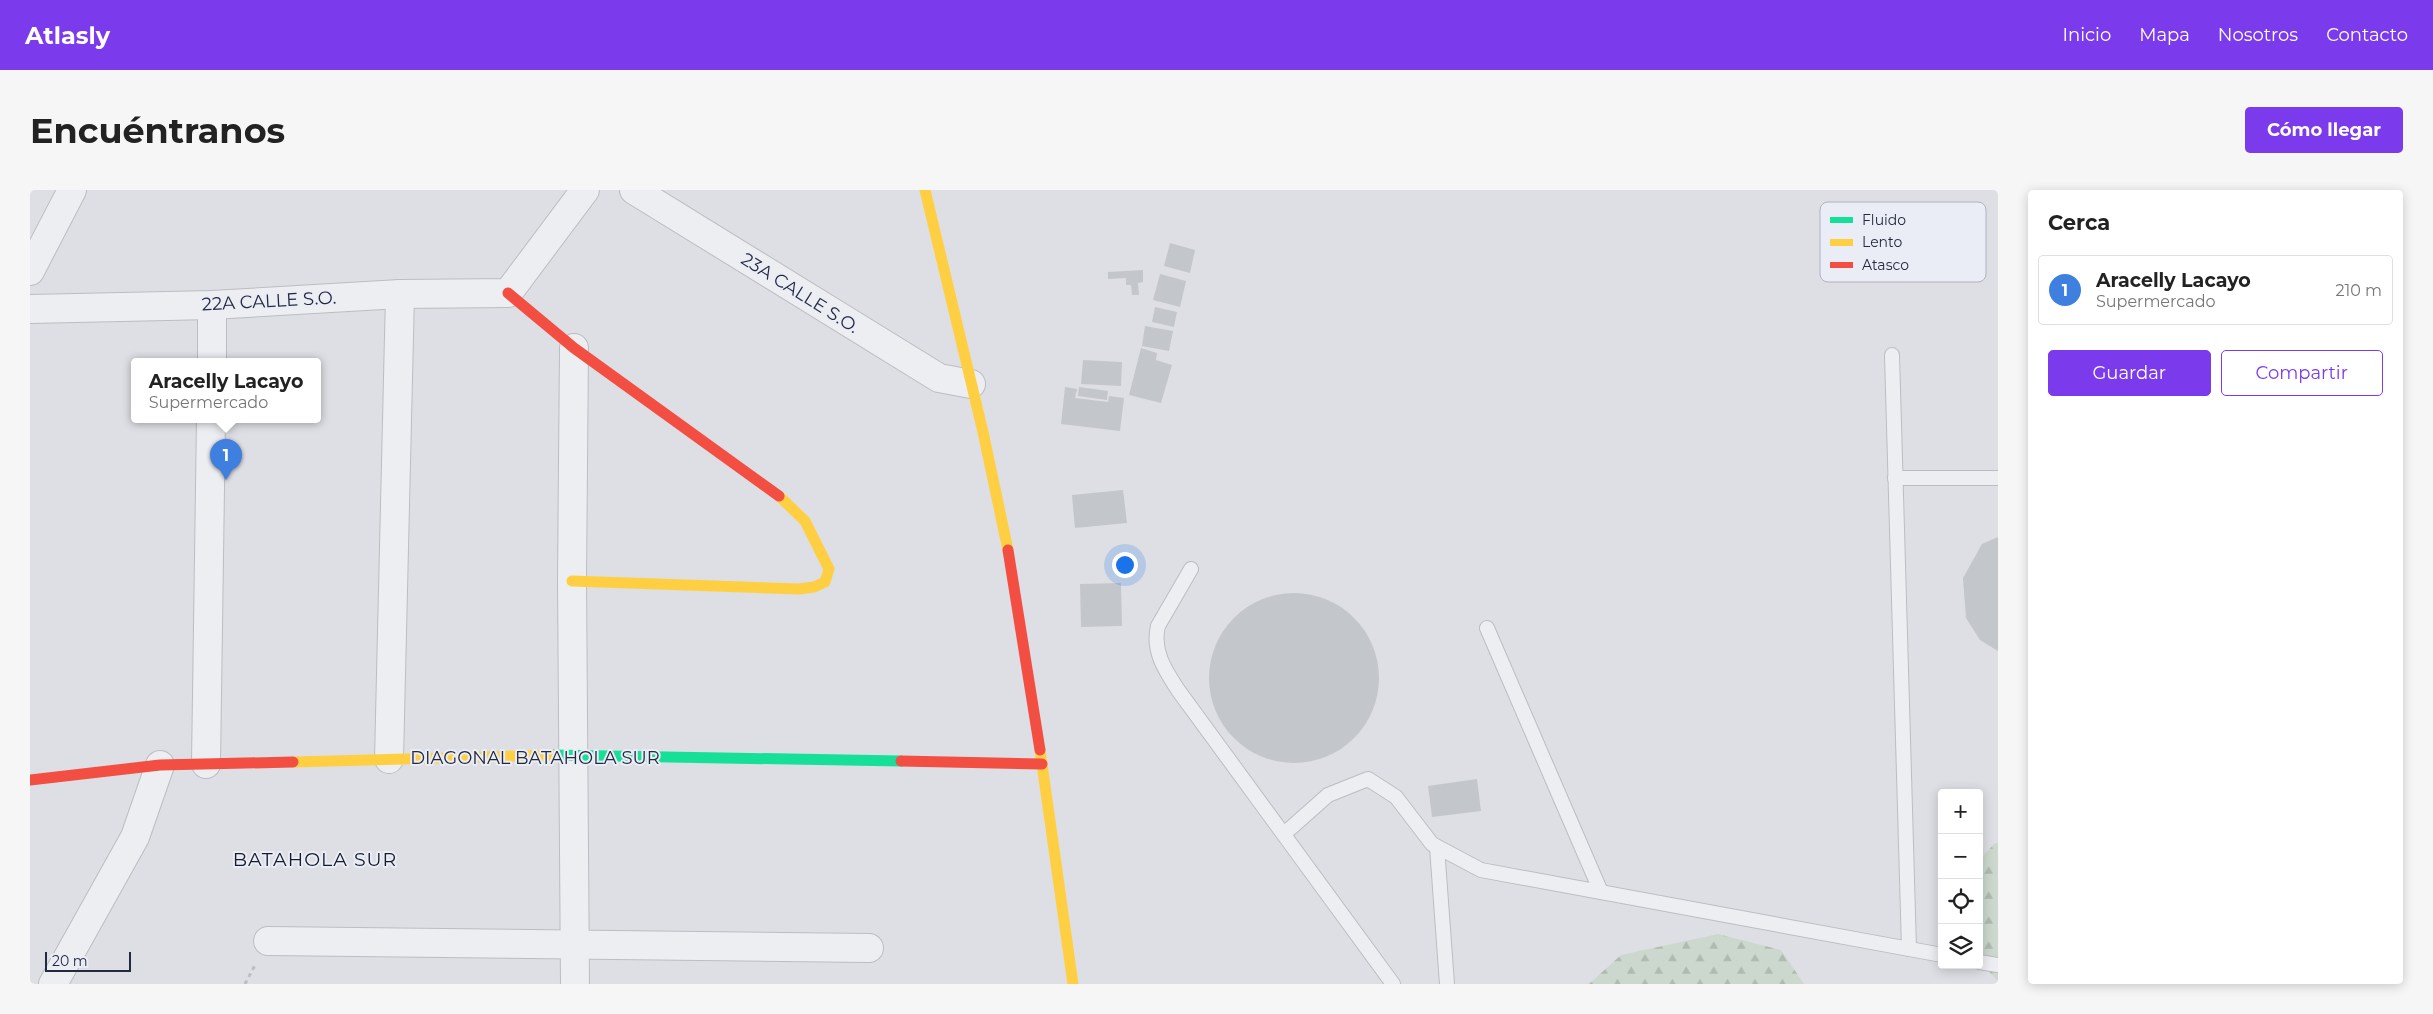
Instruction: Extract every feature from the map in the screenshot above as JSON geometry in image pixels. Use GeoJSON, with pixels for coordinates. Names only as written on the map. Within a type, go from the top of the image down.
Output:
{"type":"FeatureCollection","features":[{"type":"Feature","properties":{"kind":"street"},"geometry":{"type":"LineString","coordinates":[[30,272],[72,190]]}},
{"type":"Feature","properties":{"kind":"street"},"geometry":{"type":"LineString","coordinates":[[572,581],[799,589],[814,587],[825,582],[829,569],[805,521],[778,495],[574,348],[508,293],[585,190]]}},
{"type":"Feature","properties":{"kind":"street","name":"23A CALLE S.O."},"geometry":{"type":"LineString","coordinates":[[634,190],[938,378],[971,384]]}},
{"type":"Feature","properties":{"kind":"street"},"geometry":{"type":"LineString","coordinates":[[925,190],[971,384],[1012,577],[1042,764],[1073,984]]}},
{"type":"Feature","properties":{"kind":"street","name":"22A CALLE S.O."},"geometry":{"type":"LineString","coordinates":[[30,309],[212,305],[400,294],[508,293]]}},
{"type":"Feature","properties":{"kind":"street"},"geometry":{"type":"LineString","coordinates":[[389,759],[400,294]]}},
{"type":"Feature","properties":{"kind":"street"},"geometry":{"type":"LineString","coordinates":[[212,305],[212,358]]}},
{"type":"Feature","properties":{"kind":"street"},"geometry":{"type":"LineString","coordinates":[[574,348],[572,581],[575,984]]}},
{"type":"Feature","properties":{"kind":"street"},"geometry":{"type":"LineString","coordinates":[[206,764],[211,423]]}},
{"type":"Feature","properties":{"kind":"street","name":"DIAGONAL BATAHOLA SUR"},"geometry":{"type":"LineString","coordinates":[[30,778],[160,765],[574,755],[1042,764]]}},
{"type":"Feature","properties":{"kind":"street"},"geometry":{"type":"LineString","coordinates":[[53,984],[135,837],[160,765]]}},
{"type":"Feature","properties":{"kind":"street"},"geometry":{"type":"LineString","coordinates":[[268,941],[575,942],[870,948]]}},
{"type":"Feature","properties":{"kind":"lane"},"geometry":{"type":"LineString","coordinates":[[1892,355],[1909,949]]}},
{"type":"Feature","properties":{"kind":"lane"},"geometry":{"type":"LineString","coordinates":[[1895,478],[1998,478]]}},
{"type":"Feature","properties":{"kind":"lane"},"geometry":{"type":"LineString","coordinates":[[1191,569],[1158,626],[1155,636],[1159,661],[1178,690],[1393,984]]}},
{"type":"Feature","properties":{"kind":"lane"},"geometry":{"type":"LineString","coordinates":[[1487,628],[1601,892]]}},
{"type":"Feature","properties":{"kind":"lane"},"geometry":{"type":"LineString","coordinates":[[1284,834],[1328,795],[1368,779],[1396,797],[1432,844],[1481,870],[1938,954]]}},
{"type":"Feature","properties":{"kind":"lane"},"geometry":{"type":"LineString","coordinates":[[1437,846],[1447,984]]}},
{"type":"Feature","properties":{"kind":"lane"},"geometry":{"type":"LineString","coordinates":[[1983,963],[1998,965]]}},
{"type":"Feature","properties":{"kind":"green space"},"geometry":{"type":"Polygon","coordinates":[[[1995,843],[1998,843],[1998,981],[1983,965],[1983,856],[1995,843]]]}},
{"type":"Feature","properties":{"kind":"green space"},"geometry":{"type":"Polygon","coordinates":[[[1718,934],[1781,950],[1804,984],[1589,984],[1621,955],[1718,934]]]}},
{"type":"Feature","properties":{"kind":"building"},"geometry":{"type":"Polygon","coordinates":[[[1170,243],[1195,250],[1190,273],[1164,266],[1170,243]]]}},
{"type":"Feature","properties":{"kind":"building"},"geometry":{"type":"Polygon","coordinates":[[[1143,270],[1143,282],[1138,283],[1139,295],[1132,295],[1131,285],[1126,285],[1126,278],[1108,279],[1108,272],[1143,270]]]}},
{"type":"Feature","properties":{"kind":"building"},"geometry":{"type":"Polygon","coordinates":[[[1160,274],[1186,281],[1180,307],[1153,300],[1160,274]]]}},
{"type":"Feature","properties":{"kind":"building"},"geometry":{"type":"Polygon","coordinates":[[[1155,307],[1177,312],[1174,327],[1152,322],[1155,307]]]}},
{"type":"Feature","properties":{"kind":"building"},"geometry":{"type":"Polygon","coordinates":[[[1145,326],[1173,331],[1169,351],[1142,346],[1145,326]]]}},
{"type":"Feature","properties":{"kind":"building"},"geometry":{"type":"Polygon","coordinates":[[[1141,348],[1157,353],[1156,360],[1172,365],[1161,403],[1129,395],[1141,348]]]}},
{"type":"Feature","properties":{"kind":"building"},"geometry":{"type":"Polygon","coordinates":[[[1083,360],[1122,362],[1121,386],[1081,384],[1083,360]]]}},
{"type":"Feature","properties":{"kind":"building"},"geometry":{"type":"Polygon","coordinates":[[[1065,387],[1077,389],[1075,398],[1108,402],[1109,396],[1124,398],[1120,431],[1061,424],[1065,387]]]}},
{"type":"Feature","properties":{"kind":"building"},"geometry":{"type":"Polygon","coordinates":[[[1079,387],[1108,391],[1107,400],[1078,396],[1079,387]]]}},
{"type":"Feature","properties":{"kind":"building"},"geometry":{"type":"Polygon","coordinates":[[[1123,490],[1127,523],[1075,528],[1072,495],[1123,490]]]}},
{"type":"Feature","properties":{"kind":"building"},"geometry":{"type":"Polygon","coordinates":[[[1998,537],[1998,651],[1980,640],[1966,618],[1963,578],[1982,544],[1998,537]]]}},
{"type":"Feature","properties":{"kind":"building"},"geometry":{"type":"Polygon","coordinates":[[[1121,583],[1122,626],[1081,627],[1080,584],[1121,583]]]}},
{"type":"Feature","properties":{"kind":"building"},"geometry":{"type":"Polygon","coordinates":[[[1302,593],[1327,599],[1348,612],[1360,624],[1376,653],[1379,678],[1378,695],[1373,711],[1360,732],[1348,744],[1319,760],[1286,763],[1261,757],[1240,744],[1228,732],[1212,703],[1209,670],[1215,645],[1228,624],[1240,612],[1269,596],[1302,593]]]}},
{"type":"Feature","properties":{"kind":"building"},"geometry":{"type":"Polygon","coordinates":[[[1477,779],[1481,811],[1432,817],[1428,786],[1477,779]]]}},
{"type":"Feature","properties":{"kind":"traffic: fast"},"geometry":{"type":"LineString","coordinates":[[552,755],[901,761]]}},
{"type":"Feature","properties":{"kind":"traffic: slow"},"geometry":{"type":"LineString","coordinates":[[925,190],[983,432],[1008,550]]}},
{"type":"Feature","properties":{"kind":"traffic: slow"},"geometry":{"type":"LineString","coordinates":[[572,581],[799,589],[814,587],[825,582],[829,569],[805,521],[779,496]]}},
{"type":"Feature","properties":{"kind":"traffic: slow"},"geometry":{"type":"LineString","coordinates":[[1040,750],[1073,984]]}},
{"type":"Feature","properties":{"kind":"traffic: slow"},"geometry":{"type":"LineString","coordinates":[[293,762],[552,755]]}},
{"type":"Feature","properties":{"kind":"traffic: jam"},"geometry":{"type":"LineString","coordinates":[[508,293],[574,348],[779,496]]}},
{"type":"Feature","properties":{"kind":"traffic: jam"},"geometry":{"type":"LineString","coordinates":[[1008,550],[1040,750]]}},
{"type":"Feature","properties":{"kind":"traffic: jam"},"geometry":{"type":"LineString","coordinates":[[901,761],[1042,764]]}},
{"type":"Feature","properties":{"kind":"traffic: jam"},"geometry":{"type":"LineString","coordinates":[[30,780],[160,765],[293,762]]}},
{"type":"Feature","properties":{"kind":"place","name":"Aracelly Lacayo"},"geometry":{"type":"Point","coordinates":[226,480]}},
{"type":"Feature","properties":{"kind":"district","name":"BATAHOLA SUR"},"geometry":{"type":"Point","coordinates":[315,859]}}]}
